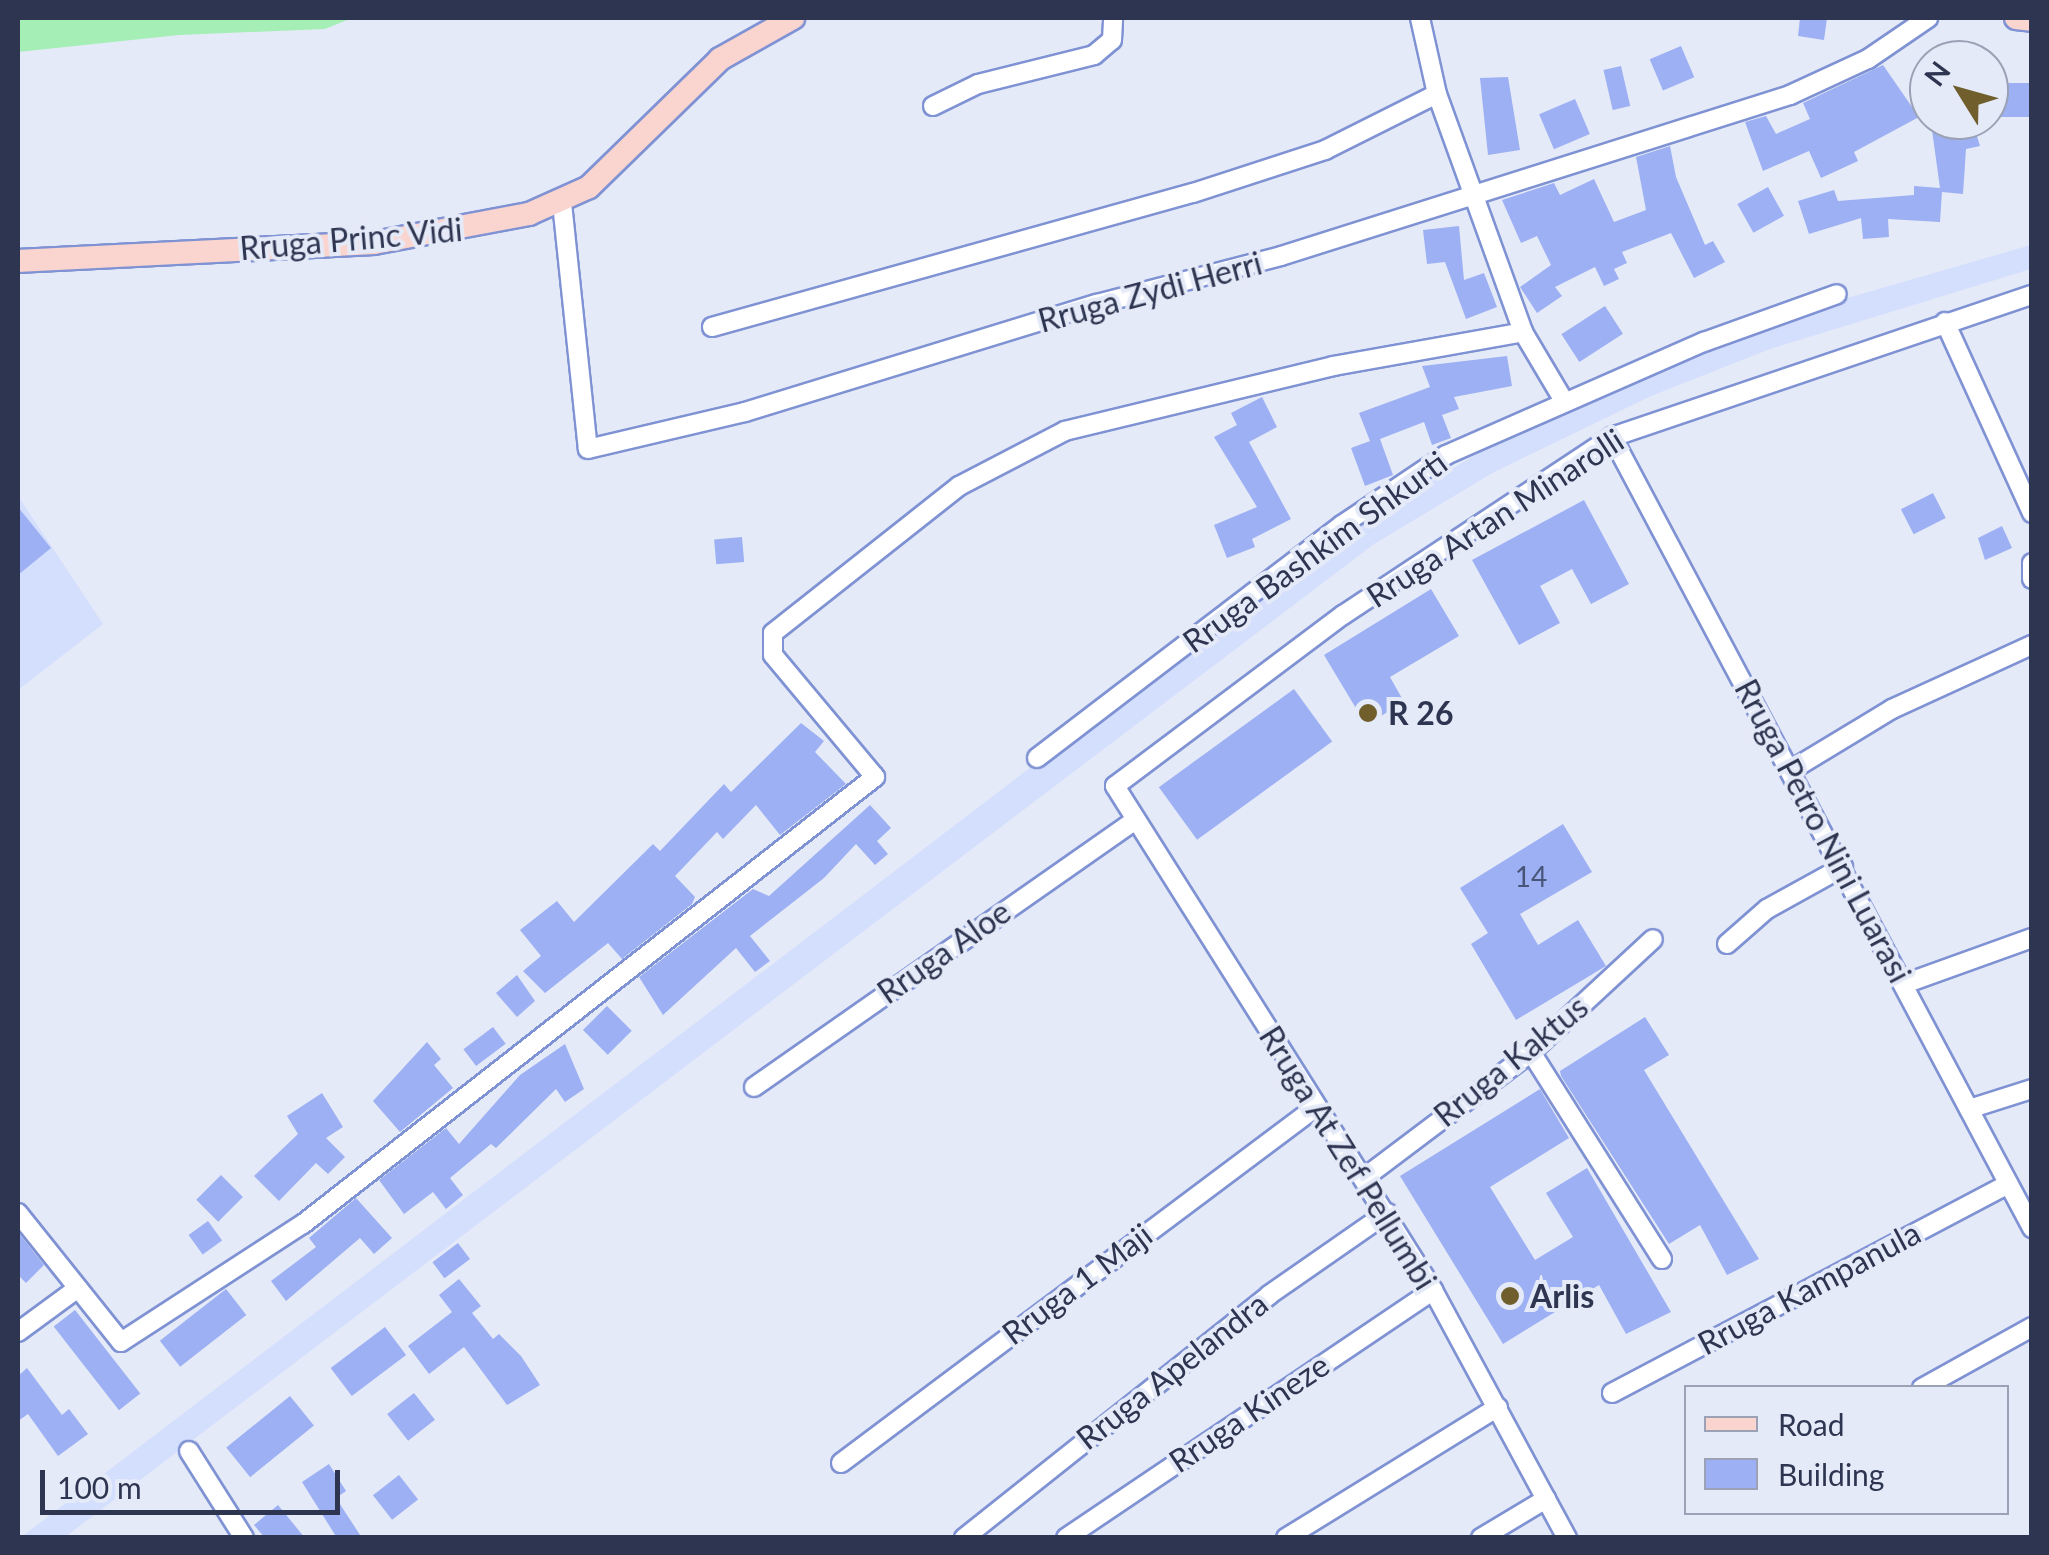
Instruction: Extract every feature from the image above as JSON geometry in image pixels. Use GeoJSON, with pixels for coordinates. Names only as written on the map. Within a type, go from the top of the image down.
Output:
{"type":"FeatureCollection","features":[{"type":"Feature","properties":{"kind":"street","name":"Rruga Princ Vidi"},"geometry":{"type":"LineString","coordinates":[[18,261],[374,243],[450,233],[562,203],[590,187],[720,60],[794,18]]}},
{"type":"Feature","properties":{"kind":"street"},"geometry":{"type":"LineString","coordinates":[[933,106],[978,84],[1094,55],[1112,40],[1113,18]]}},
{"type":"Feature","properties":{"kind":"street"},"geometry":{"type":"LineString","coordinates":[[1420,18],[1438,94],[1522,332],[1564,401]]}},
{"type":"Feature","properties":{"kind":"street","name":"Rruga Zydi Herri"},"geometry":{"type":"LineString","coordinates":[[562,203],[588,448],[758,408],[1097,304],[1281,256],[1473,192],[1790,95],[1868,59],[1928,18]]}},
{"type":"Feature","properties":{"kind":"street"},"geometry":{"type":"LineString","coordinates":[[2016,18],[2032,20]]}},
{"type":"Feature","properties":{"kind":"street"},"geometry":{"type":"LineString","coordinates":[[712,327],[1193,193],[1325,150],[1438,94]]}},
{"type":"Feature","properties":{"kind":"street","name":"Rruga Bashkim Shkurti"},"geometry":{"type":"LineString","coordinates":[[1037,758],[1386,495],[1446,455],[1754,322],[1837,294]]}},
{"type":"Feature","properties":{"kind":"street","name":"Rruga Artan Minarolli"},"geometry":{"type":"LineString","coordinates":[[1115,786],[1342,616],[1612,437],[2032,294]]}},
{"type":"Feature","properties":{"kind":"street"},"geometry":{"type":"LineString","coordinates":[[1945,322],[2032,513]]}},
{"type":"Feature","properties":{"kind":"street"},"geometry":{"type":"LineString","coordinates":[[18,1213],[122,1342],[303,1224],[875,778],[773,655],[773,632],[959,486],[1065,431],[1333,366],[1522,332]]}},
{"type":"Feature","properties":{"kind":"street","name":"Rruga Petro Nini Luarasi"},"geometry":{"type":"LineString","coordinates":[[1612,437],[1793,769],[2032,1228]]}},
{"type":"Feature","properties":{"kind":"street"},"geometry":{"type":"LineString","coordinates":[[2032,563],[2032,579]]}},
{"type":"Feature","properties":{"kind":"street"},"geometry":{"type":"LineString","coordinates":[[1793,769],[1892,709],[2032,646]]}},
{"type":"Feature","properties":{"kind":"street","name":"Rruga At Zef Pellumbi"},"geometry":{"type":"LineString","coordinates":[[1115,786],[1433,1290],[1567,1538]]}},
{"type":"Feature","properties":{"kind":"street","name":"Rruga Aloe"},"geometry":{"type":"LineString","coordinates":[[754,1087],[1136,820]]}},
{"type":"Feature","properties":{"kind":"street"},"geometry":{"type":"LineString","coordinates":[[1727,944],[1767,909],[1843,867]]}},
{"type":"Feature","properties":{"kind":"street"},"geometry":{"type":"LineString","coordinates":[[1904,984],[2032,938]]}},
{"type":"Feature","properties":{"kind":"street","name":"Rruga Kaktus"},"geometry":{"type":"LineString","coordinates":[[1364,1178],[1531,1052],[1653,939]]}},
{"type":"Feature","properties":{"kind":"street"},"geometry":{"type":"LineString","coordinates":[[1531,1052],[1662,1259]]}},
{"type":"Feature","properties":{"kind":"street"},"geometry":{"type":"LineString","coordinates":[[1969,1109],[2032,1090]]}},
{"type":"Feature","properties":{"kind":"street","name":"Rruga 1 Maji"},"geometry":{"type":"LineString","coordinates":[[841,1463],[1316,1106]]}},
{"type":"Feature","properties":{"kind":"street","name":"Rruga Kampanula"},"geometry":{"type":"LineString","coordinates":[[1612,1393],[2008,1184]]}},
{"type":"Feature","properties":{"kind":"street","name":"Rruga Apelandra"},"geometry":{"type":"LineString","coordinates":[[964,1538],[1269,1295],[1387,1214]]}},
{"type":"Feature","properties":{"kind":"street"},"geometry":{"type":"LineString","coordinates":[[18,1332],[78,1288]]}},
{"type":"Feature","properties":{"kind":"street","name":"Rruga Kineze"},"geometry":{"type":"LineString","coordinates":[[1066,1538],[1433,1290]]}},
{"type":"Feature","properties":{"kind":"street"},"geometry":{"type":"LineString","coordinates":[[1927,1385],[2032,1327]]}},
{"type":"Feature","properties":{"kind":"street"},"geometry":{"type":"LineString","coordinates":[[1286,1538],[1498,1407]]}},
{"type":"Feature","properties":{"kind":"street"},"geometry":{"type":"LineString","coordinates":[[189,1451],[244,1538]]}},
{"type":"Feature","properties":{"kind":"street"},"geometry":{"type":"LineString","coordinates":[[1482,1538],[1546,1499]]}},
{"type":"Feature","properties":{"kind":"shaded area"},"geometry":{"type":"Polygon","coordinates":[[[2031,245],[2031,269],[1770,349],[1651,396],[1494,472],[1374,544],[65,1537],[20,1538],[1031,767],[1368,520],[1480,452],[1651,369],[1844,299],[2031,245]]]}},
{"type":"Feature","properties":{"kind":"shaded area"},"geometry":{"type":"Polygon","coordinates":[[[18,496],[103,624],[18,690],[18,496]]]}},
{"type":"Feature","properties":{"kind":"green space"},"geometry":{"type":"Polygon","coordinates":[[[18,18],[352,18],[325,29],[179,35],[18,52],[18,18]]]}},
{"type":"Feature","properties":{"kind":"building"},"geometry":{"type":"Polygon","coordinates":[[[1800,18],[1827,18],[1824,40],[1798,36],[1800,18]]]}},
{"type":"Feature","properties":{"kind":"building"},"geometry":{"type":"Polygon","coordinates":[[[1681,46],[1694,77],[1663,91],[1650,59],[1681,46]]]}},
{"type":"Feature","properties":{"kind":"building"},"geometry":{"type":"Polygon","coordinates":[[[1883,65],[1909,103],[1909,122],[1854,152],[1858,161],[1821,178],[1809,151],[1763,171],[1745,122],[1766,116],[1776,134],[1810,119],[1803,103],[1883,65]]]}},
{"type":"Feature","properties":{"kind":"building"},"geometry":{"type":"Polygon","coordinates":[[[1621,66],[1630,106],[1613,110],[1603,70],[1621,66]]]}},
{"type":"Feature","properties":{"kind":"building"},"geometry":{"type":"Polygon","coordinates":[[[1508,77],[1520,150],[1488,155],[1480,78],[1508,77]]]}},
{"type":"Feature","properties":{"kind":"building"},"geometry":{"type":"Polygon","coordinates":[[[2009,83],[2032,83],[2032,117],[2009,117],[2009,83]]]}},
{"type":"Feature","properties":{"kind":"building"},"geometry":{"type":"Polygon","coordinates":[[[1575,99],[1590,134],[1554,149],[1539,114],[1575,99]]]}},
{"type":"Feature","properties":{"kind":"building"},"geometry":{"type":"Polygon","coordinates":[[[1933,140],[1978,140],[1980,146],[1966,149],[1963,194],[1942,192],[1940,222],[1888,219],[1889,237],[1863,239],[1861,218],[1809,234],[1798,201],[1834,190],[1838,201],[1914,195],[1914,186],[1940,188],[1933,140]]]}},
{"type":"Feature","properties":{"kind":"building"},"geometry":{"type":"Polygon","coordinates":[[[1670,146],[1676,177],[1705,245],[1713,241],[1725,262],[1694,278],[1671,233],[1622,252],[1627,263],[1614,269],[1619,279],[1604,286],[1595,267],[1555,287],[1562,296],[1537,313],[1520,287],[1551,265],[1537,236],[1521,243],[1502,200],[1554,183],[1560,195],[1594,179],[1614,222],[1646,210],[1636,157],[1670,146]]]}},
{"type":"Feature","properties":{"kind":"building"},"geometry":{"type":"Polygon","coordinates":[[[1768,187],[1784,216],[1753,233],[1737,204],[1768,187]]]}},
{"type":"Feature","properties":{"kind":"building"},"geometry":{"type":"Polygon","coordinates":[[[1459,226],[1464,280],[1484,273],[1497,307],[1466,319],[1445,262],[1427,264],[1423,230],[1459,226]]]}},
{"type":"Feature","properties":{"kind":"building"},"geometry":{"type":"Polygon","coordinates":[[[1605,306],[1623,334],[1579,362],[1561,334],[1605,306]]]}},
{"type":"Feature","properties":{"kind":"building"},"geometry":{"type":"Polygon","coordinates":[[[1507,356],[1512,386],[1454,397],[1459,409],[1442,415],[1451,438],[1432,445],[1424,422],[1380,439],[1393,475],[1365,486],[1351,448],[1370,441],[1359,413],[1430,387],[1422,366],[1507,356]]]}},
{"type":"Feature","properties":{"kind":"building"},"geometry":{"type":"Polygon","coordinates":[[[1262,397],[1277,427],[1249,442],[1291,519],[1252,539],[1255,547],[1227,558],[1214,525],[1257,507],[1214,437],[1237,425],[1231,413],[1262,397]]]}},
{"type":"Feature","properties":{"kind":"building"},"geometry":{"type":"Polygon","coordinates":[[[1933,493],[1946,518],[1914,534],[1901,509],[1933,493]]]}},
{"type":"Feature","properties":{"kind":"building"},"geometry":{"type":"Polygon","coordinates":[[[1584,500],[1629,584],[1591,604],[1572,569],[1540,586],[1560,623],[1519,645],[1472,560],[1584,500]]]}},
{"type":"Feature","properties":{"kind":"building"},"geometry":{"type":"Polygon","coordinates":[[[18,507],[51,548],[18,575],[18,507]]]}},
{"type":"Feature","properties":{"kind":"building"},"geometry":{"type":"Polygon","coordinates":[[[2002,526],[2012,548],[1985,560],[1978,538],[2002,526]]]}},
{"type":"Feature","properties":{"kind":"building"},"geometry":{"type":"Polygon","coordinates":[[[742,537],[744,562],[716,564],[714,539],[742,537]]]}},
{"type":"Feature","properties":{"kind":"building"},"geometry":{"type":"Polygon","coordinates":[[[1431,589],[1459,636],[1390,677],[1404,702],[1366,725],[1324,655],[1431,589]]]}},
{"type":"Feature","properties":{"kind":"building"},"geometry":{"type":"Polygon","coordinates":[[[1294,689],[1332,742],[1197,840],[1159,787],[1294,689]]]}},
{"type":"Feature","properties":{"kind":"building"},"geometry":{"type":"Polygon","coordinates":[[[801,723],[824,741],[815,752],[846,784],[780,835],[756,805],[723,839],[717,832],[675,876],[695,897],[692,904],[622,959],[608,943],[545,993],[523,971],[541,956],[520,930],[557,901],[574,922],[653,844],[660,851],[724,784],[731,792],[801,723]]]}},
{"type":"Feature","properties":{"kind":"building"},"geometry":{"type":"Polygon","coordinates":[[[870,805],[891,828],[877,841],[888,854],[875,865],[856,844],[824,878],[750,936],[770,961],[755,972],[736,948],[663,1015],[639,977],[753,889],[769,896],[870,805]]]}},
{"type":"Feature","properties":{"kind":"building"},"geometry":{"type":"Polygon","coordinates":[[[1563,824],[1592,872],[1520,914],[1538,945],[1578,920],[1606,966],[1516,1020],[1471,944],[1488,933],[1460,888],[1563,824]]]}},
{"type":"Feature","properties":{"kind":"building"},"geometry":{"type":"Polygon","coordinates":[[[517,975],[535,1001],[517,1017],[496,993],[517,975]]]}},
{"type":"Feature","properties":{"kind":"building"},"geometry":{"type":"Polygon","coordinates":[[[607,1006],[632,1031],[608,1055],[583,1030],[607,1006]]]}},
{"type":"Feature","properties":{"kind":"building"},"geometry":{"type":"Polygon","coordinates":[[[1645,1017],[1669,1055],[1644,1070],[1759,1259],[1727,1275],[1700,1225],[1669,1244],[1561,1076],[1560,1071],[1645,1017]]]}},
{"type":"Feature","properties":{"kind":"building"},"geometry":{"type":"Polygon","coordinates":[[[493,1027],[506,1044],[476,1066],[463,1049],[493,1027]]]}},
{"type":"Feature","properties":{"kind":"building"},"geometry":{"type":"Polygon","coordinates":[[[427,1042],[441,1059],[434,1065],[453,1088],[400,1132],[373,1101],[427,1042]]]}},
{"type":"Feature","properties":{"kind":"building"},"geometry":{"type":"Polygon","coordinates":[[[565,1044],[584,1089],[565,1102],[556,1089],[496,1148],[491,1144],[450,1178],[463,1195],[446,1209],[433,1192],[404,1214],[379,1180],[446,1128],[459,1144],[520,1075],[565,1044]]]}},
{"type":"Feature","properties":{"kind":"building"},"geometry":{"type":"Polygon","coordinates":[[[1540,1089],[1569,1138],[1490,1187],[1535,1260],[1573,1237],[1546,1193],[1587,1168],[1671,1312],[1626,1334],[1599,1285],[1503,1344],[1400,1176],[1540,1089]]]}},
{"type":"Feature","properties":{"kind":"building"},"geometry":{"type":"Polygon","coordinates":[[[322,1093],[343,1127],[326,1138],[345,1157],[328,1174],[316,1163],[279,1201],[254,1176],[298,1134],[287,1116],[322,1093]]]}},
{"type":"Feature","properties":{"kind":"building"},"geometry":{"type":"Polygon","coordinates":[[[221,1175],[243,1197],[218,1222],[196,1200],[221,1175]]]}},
{"type":"Feature","properties":{"kind":"building"},"geometry":{"type":"Polygon","coordinates":[[[356,1198],[392,1238],[374,1254],[360,1238],[286,1301],[271,1281],[316,1247],[309,1238],[356,1198]]]}},
{"type":"Feature","properties":{"kind":"building"},"geometry":{"type":"Polygon","coordinates":[[[208,1221],[222,1240],[203,1255],[189,1235],[208,1221]]]}},
{"type":"Feature","properties":{"kind":"building"},"geometry":{"type":"Polygon","coordinates":[[[18,1232],[44,1265],[26,1283],[18,1275],[18,1232]]]}},
{"type":"Feature","properties":{"kind":"building"},"geometry":{"type":"Polygon","coordinates":[[[458,1243],[470,1259],[444,1278],[432,1262],[458,1243]]]}},
{"type":"Feature","properties":{"kind":"building"},"geometry":{"type":"Polygon","coordinates":[[[459,1279],[481,1306],[472,1313],[493,1339],[499,1334],[521,1356],[540,1385],[507,1405],[464,1347],[429,1374],[408,1346],[452,1312],[439,1295],[459,1279]]]}},
{"type":"Feature","properties":{"kind":"building"},"geometry":{"type":"Polygon","coordinates":[[[226,1289],[246,1315],[180,1367],[160,1341],[226,1289]]]}},
{"type":"Feature","properties":{"kind":"building"},"geometry":{"type":"Polygon","coordinates":[[[75,1310],[140,1394],[119,1410],[54,1327],[75,1310]]]}},
{"type":"Feature","properties":{"kind":"building"},"geometry":{"type":"Polygon","coordinates":[[[385,1327],[406,1355],[352,1396],[331,1368],[385,1327]]]}},
{"type":"Feature","properties":{"kind":"building"},"geometry":{"type":"Polygon","coordinates":[[[27,1368],[62,1415],[69,1409],[88,1434],[58,1456],[28,1414],[18,1421],[18,1376],[27,1368]]]}},
{"type":"Feature","properties":{"kind":"building"},"geometry":{"type":"Polygon","coordinates":[[[414,1393],[435,1420],[408,1441],[387,1414],[414,1393]]]}},
{"type":"Feature","properties":{"kind":"building"},"geometry":{"type":"Polygon","coordinates":[[[290,1396],[314,1426],[250,1477],[226,1448],[290,1396]]]}},
{"type":"Feature","properties":{"kind":"building"},"geometry":{"type":"Polygon","coordinates":[[[329,1464],[346,1491],[336,1498],[362,1538],[337,1538],[302,1482],[329,1464]]]}},
{"type":"Feature","properties":{"kind":"building"},"geometry":{"type":"Polygon","coordinates":[[[399,1475],[418,1499],[392,1520],[373,1495],[399,1475]]]}},
{"type":"Feature","properties":{"kind":"building"},"geometry":{"type":"Polygon","coordinates":[[[278,1505],[305,1538],[265,1538],[254,1525],[278,1505]]]}},
{"type":"Feature","properties":{"kind":"place","name":"R 26"},"geometry":{"type":"Point","coordinates":[1368,713]}},
{"type":"Feature","properties":{"kind":"place","name":"Arlis"},"geometry":{"type":"Point","coordinates":[1510,1296]}}]}
